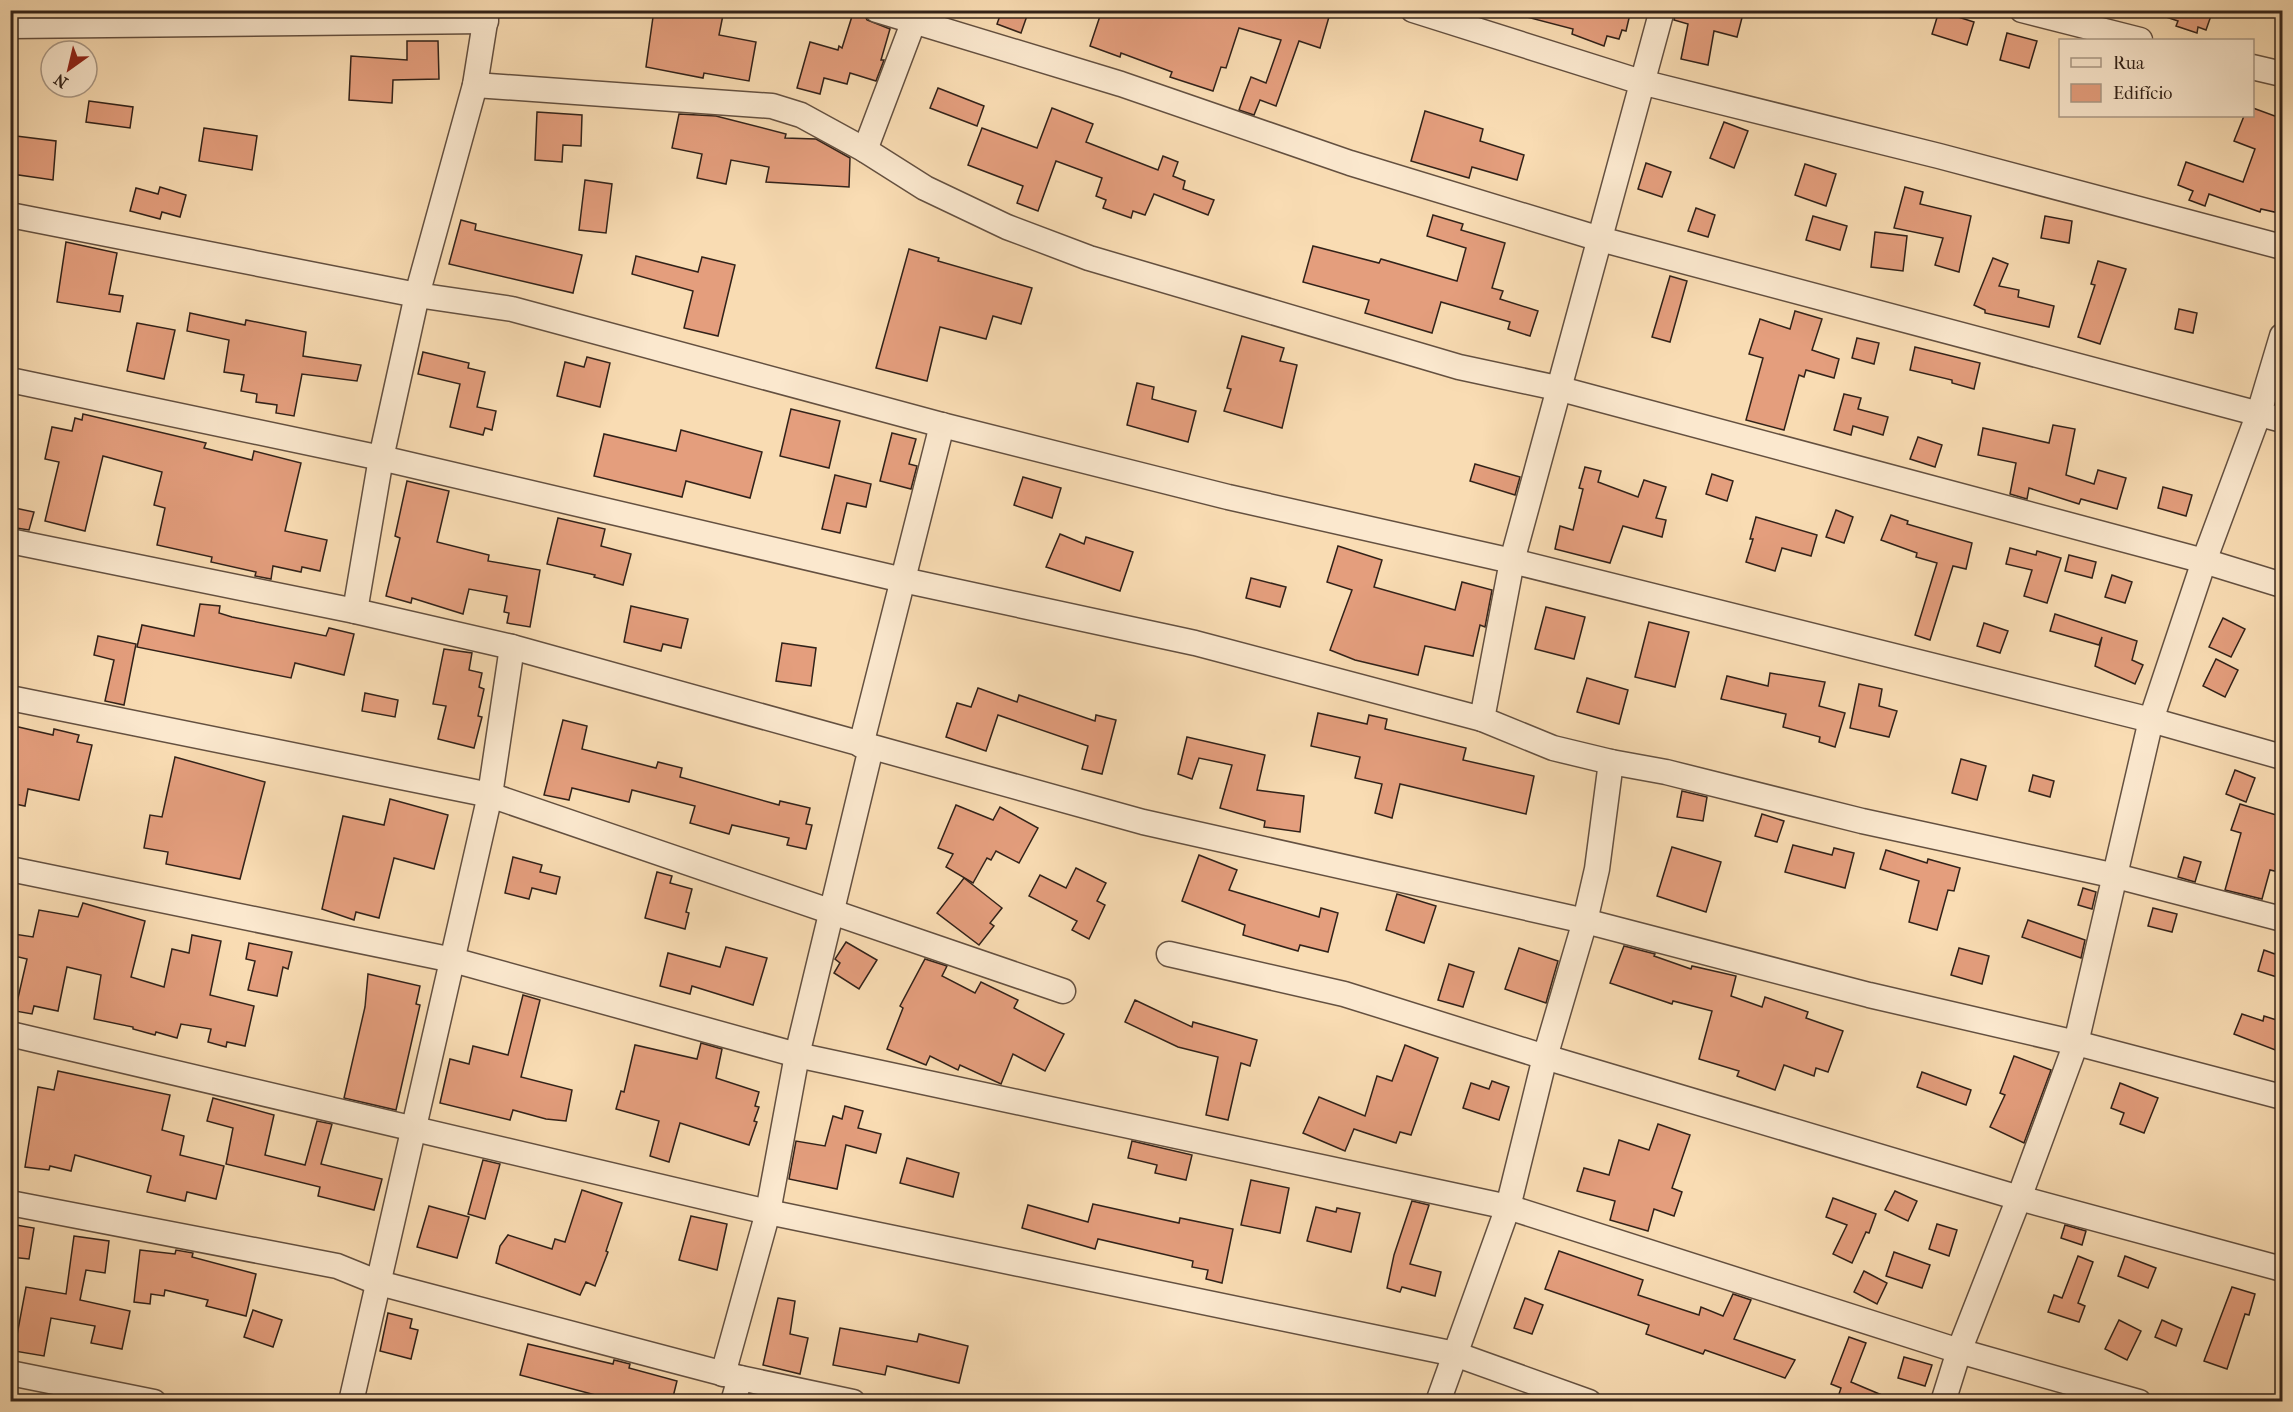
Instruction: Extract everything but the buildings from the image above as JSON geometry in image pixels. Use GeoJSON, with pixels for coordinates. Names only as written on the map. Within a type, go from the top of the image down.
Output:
{"type":"FeatureCollection","features":[{"type":"Feature","properties":{"kind":"street"},"geometry":{"type":"LineString","coordinates":[[877,10],[915,17],[1121,84],[1350,163],[1600,239],[2283,420]]}},
{"type":"Feature","properties":{"kind":"street"},"geometry":{"type":"LineString","coordinates":[[1413,10],[1641,82],[1940,156],[2283,247]]}},
{"type":"Feature","properties":{"kind":"street"},"geometry":{"type":"LineString","coordinates":[[1482,719],[1512,561],[1557,388],[1662,10]]}},
{"type":"Feature","properties":{"kind":"street"},"geometry":{"type":"LineString","coordinates":[[2022,10],[2136,39]]}},
{"type":"Feature","properties":{"kind":"street"},"geometry":{"type":"LineString","coordinates":[[10,26],[486,16],[475,85],[417,295],[381,458],[355,611]]}},
{"type":"Feature","properties":{"kind":"street"},"geometry":{"type":"LineString","coordinates":[[865,150],[915,17]]}},
{"type":"Feature","properties":{"kind":"street"},"geometry":{"type":"LineString","coordinates":[[2254,67],[2283,74]]}},
{"type":"Feature","properties":{"kind":"street"},"geometry":{"type":"LineString","coordinates":[[475,85],[771,106],[801,115],[865,150],[925,188],[1007,227],[1089,258],[1460,368],[1557,388],[2204,561],[2283,585]]}},
{"type":"Feature","properties":{"kind":"street"},"geometry":{"type":"LineString","coordinates":[[10,215],[417,295],[512,309],[942,425],[1228,497],[1512,561],[2151,720],[2283,757]]}},
{"type":"Feature","properties":{"kind":"street"},"geometry":{"type":"LineString","coordinates":[[1943,1401],[1959,1351],[2076,1044],[2151,720],[2204,561],[2259,413],[2283,336]]}},
{"type":"Feature","properties":{"kind":"street"},"geometry":{"type":"LineString","coordinates":[[10,380],[381,458],[903,580],[1195,643],[1482,719],[1553,748],[1666,772],[1862,821],[2116,876],[2283,919]]}},
{"type":"Feature","properties":{"kind":"street"},"geometry":{"type":"LineString","coordinates":[[733,1401],[731,1376],[768,1212],[797,1055],[903,580],[942,425]]}},
{"type":"Feature","properties":{"kind":"street"},"geometry":{"type":"LineString","coordinates":[[10,541],[355,611],[512,647],[1143,822],[1585,921],[1858,992],[2076,1044],[2283,1097]]}},
{"type":"Feature","properties":{"kind":"street"},"geometry":{"type":"LineString","coordinates":[[351,1401],[490,795],[512,647]]}},
{"type":"Feature","properties":{"kind":"street"},"geometry":{"type":"LineString","coordinates":[[10,698],[490,795],[1063,991]]}},
{"type":"Feature","properties":{"kind":"street"},"geometry":{"type":"LineString","coordinates":[[1438,1401],[1508,1207],[1545,1058],[1585,921],[1597,868],[1611,762]]}},
{"type":"Feature","properties":{"kind":"street"},"geometry":{"type":"LineString","coordinates":[[10,869],[453,960],[797,1055],[1508,1207],[1959,1351],[2139,1401]]}},
{"type":"Feature","properties":{"kind":"street"},"geometry":{"type":"LineString","coordinates":[[1169,954],[1344,994],[1545,1058],[2019,1198],[2283,1269]]}},
{"type":"Feature","properties":{"kind":"street"},"geometry":{"type":"LineString","coordinates":[[10,1034],[414,1131],[768,1212],[1455,1354],[1589,1401]]}},
{"type":"Feature","properties":{"kind":"street"},"geometry":{"type":"LineString","coordinates":[[10,1203],[338,1266],[379,1283],[731,1376],[853,1401]]}},
{"type":"Feature","properties":{"kind":"street"},"geometry":{"type":"LineString","coordinates":[[10,1373],[154,1401]]}}]}
